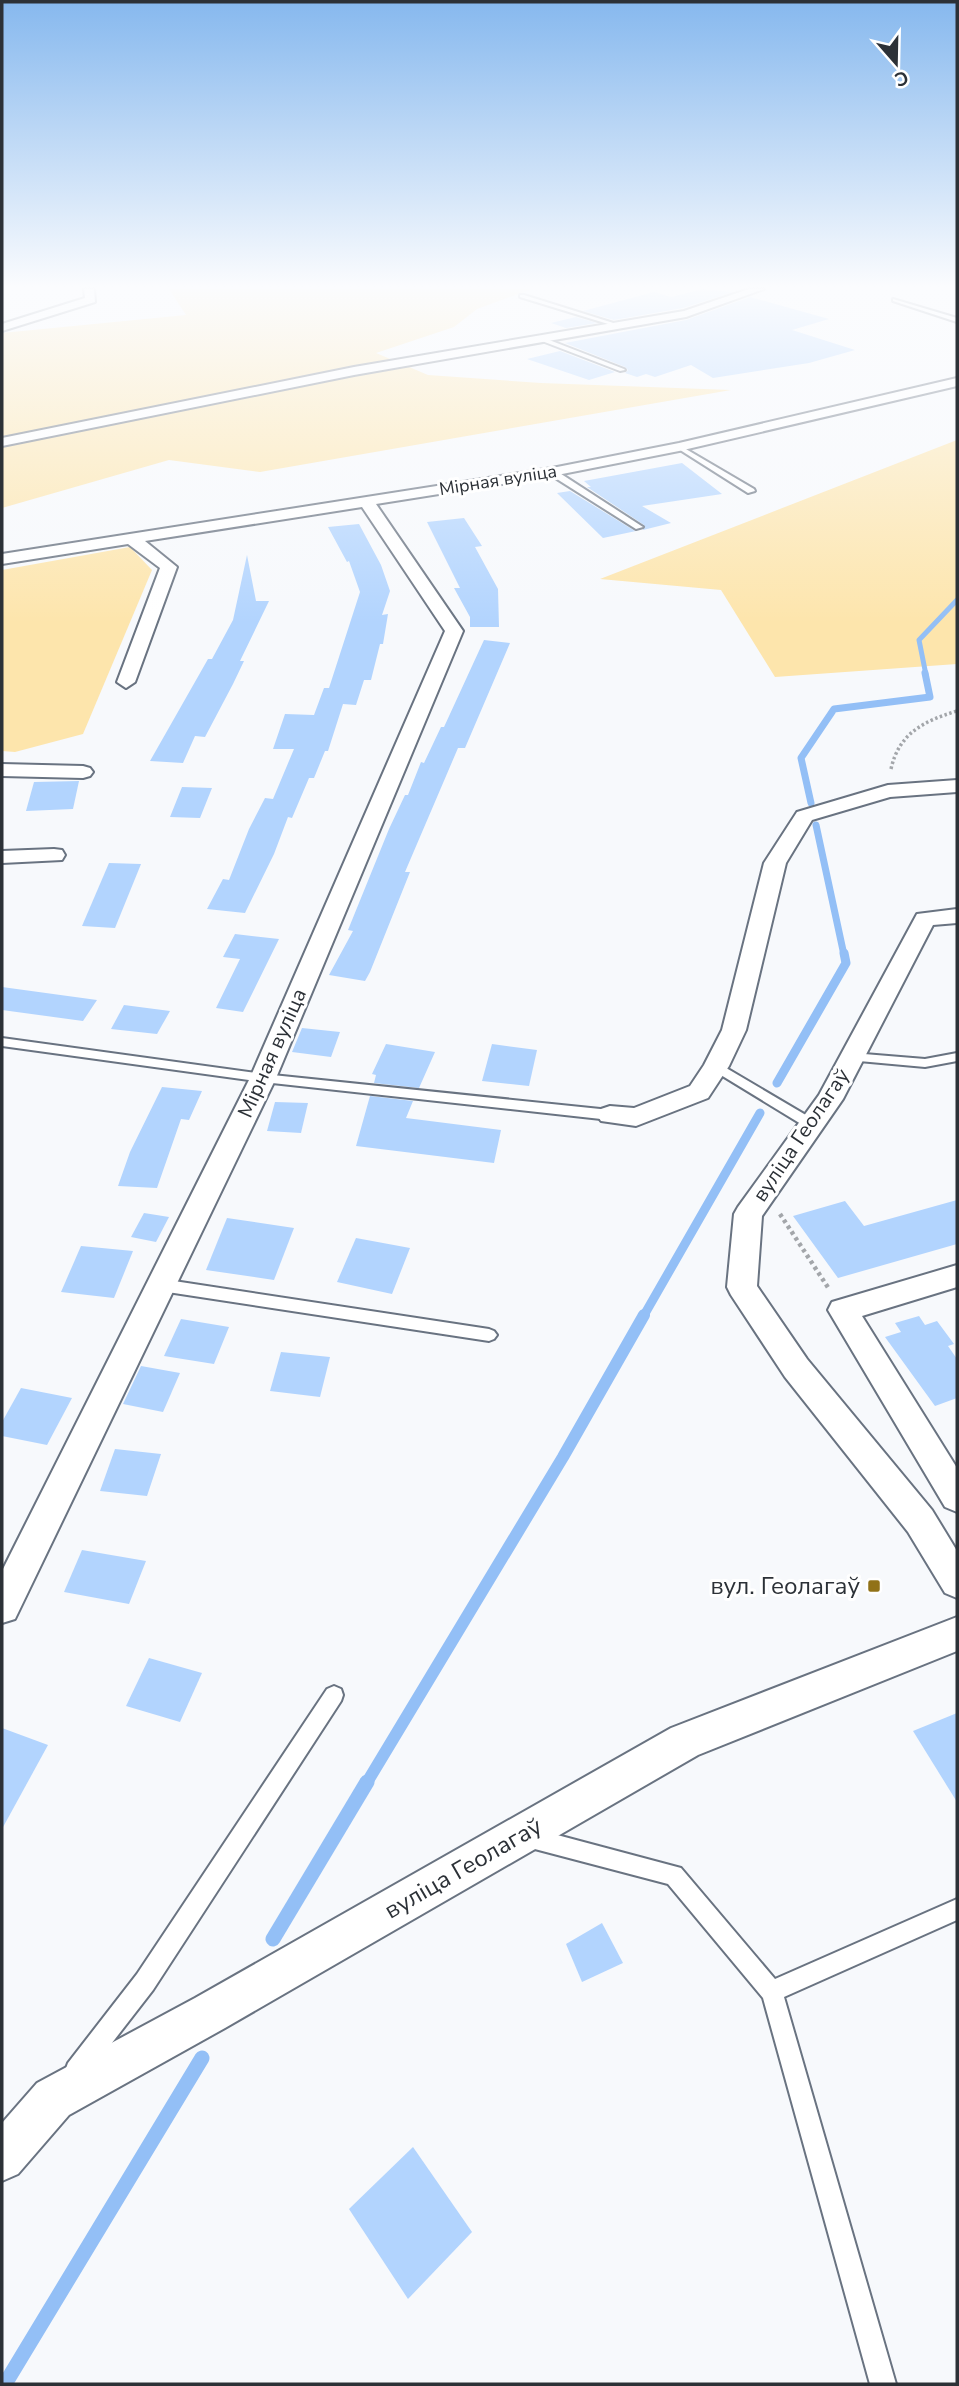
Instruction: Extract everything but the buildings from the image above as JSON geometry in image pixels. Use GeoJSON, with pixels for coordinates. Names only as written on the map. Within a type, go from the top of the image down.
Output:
{"type":"FeatureCollection","features":[{"type":"Feature","properties":{"kind":"street"},"geometry":{"type":"LineString","coordinates":[[2,442],[206,400]]}},
{"type":"Feature","properties":{"kind":"street","name":"Мірная вуліца"},"geometry":{"type":"LineString","coordinates":[[2,559],[552,472],[679,447],[879,400]]}},
{"type":"Feature","properties":{"kind":"street","name":"Мірная вуліца"},"geometry":{"type":"LineString","coordinates":[[2,1607],[263,1078],[454,631],[366,501]]}},
{"type":"Feature","properties":{"kind":"street"},"geometry":{"type":"LineString","coordinates":[[126,682],[169,567],[129,537]]}},
{"type":"Feature","properties":{"kind":"street"},"geometry":{"type":"LineString","coordinates":[[2,770],[83,772]]}},
{"type":"Feature","properties":{"kind":"street"},"geometry":{"type":"LineString","coordinates":[[610,1115],[636,1117],[699,1092],[716,1066],[734,1030],[775,863],[804,816],[888,791],[957,786]]}},
{"type":"Feature","properties":{"kind":"street"},"geometry":{"type":"LineString","coordinates":[[2,857],[54,855]]}},
{"type":"Feature","properties":{"kind":"street","name":"вуліца Геолагаў"},"geometry":{"type":"LineString","coordinates":[[957,916],[925,919],[830,1099],[748,1214],[742,1287],[796,1368],[919,1521],[957,1582]]}},
{"type":"Feature","properties":{"kind":"street"},"geometry":{"type":"LineString","coordinates":[[957,1276],[843,1310],[957,1497]]}},
{"type":"Feature","properties":{"kind":"street","name":"вуліца Геолагаў"},"geometry":{"type":"LineString","coordinates":[[2,2158],[53,2099],[210,2013],[685,1741],[957,1634]]}},
{"type":"Feature","properties":{"kind":"lane"},"geometry":{"type":"LineString","coordinates":[[679,447],[751,492]]}},
{"type":"Feature","properties":{"kind":"lane"},"geometry":{"type":"LineString","coordinates":[[552,472],[639,527]]}},
{"type":"Feature","properties":{"kind":"lane"},"geometry":{"type":"LineString","coordinates":[[2,1042],[263,1078],[610,1115]]}},
{"type":"Feature","properties":{"kind":"lane"},"geometry":{"type":"LineString","coordinates":[[852,1057],[925,1063],[957,1057]]}},
{"type":"Feature","properties":{"kind":"lane"},"geometry":{"type":"LineString","coordinates":[[716,1066],[811,1125]]}},
{"type":"Feature","properties":{"kind":"lane"},"geometry":{"type":"LineString","coordinates":[[161,1285],[489,1335]]}},
{"type":"Feature","properties":{"kind":"lane"},"geometry":{"type":"LineString","coordinates":[[53,2099],[145,1982],[334,1695]]}},
{"type":"Feature","properties":{"kind":"lane"},"geometry":{"type":"LineString","coordinates":[[519,1835],[674,1875],[772,1992],[883,2384]]}},
{"type":"Feature","properties":{"kind":"lane"},"geometry":{"type":"LineString","coordinates":[[772,1992],[957,1909]]}},
{"type":"Feature","properties":{"kind":"path"},"geometry":{"type":"LineString","coordinates":[[888,791],[893,750],[922,722],[957,711]]}},
{"type":"Feature","properties":{"kind":"path"},"geometry":{"type":"LineString","coordinates":[[765,1190],[843,1310]]}},
{"type":"Feature","properties":{"kind":"shaded area"},"geometry":{"type":"Polygon","coordinates":[[[2,400],[672,400],[260,472],[169,460],[2,508],[2,400]]]}},
{"type":"Feature","properties":{"kind":"shaded area"},"geometry":{"type":"Polygon","coordinates":[[[957,440],[957,664],[775,677],[721,590],[600,579],[957,440]]]}},
{"type":"Feature","properties":{"kind":"shaded area"},"geometry":{"type":"Polygon","coordinates":[[[130,547],[152,570],[83,734],[15,752],[2,751],[2,570],[130,547]]]}},
{"type":"Feature","properties":{"kind":"waterway"},"geometry":{"type":"LineString","coordinates":[[926,675],[919,640],[957,600]]}},
{"type":"Feature","properties":{"kind":"waterway"},"geometry":{"type":"LineString","coordinates":[[811,803],[801,758],[834,709],[930,697],[925,673]]}},
{"type":"Feature","properties":{"kind":"waterway"},"geometry":{"type":"LineString","coordinates":[[816,825],[844,955]]}},
{"type":"Feature","properties":{"kind":"waterway"},"geometry":{"type":"LineString","coordinates":[[777,1083],[846,963],[844,953]]}},
{"type":"Feature","properties":{"kind":"waterway"},"geometry":{"type":"LineString","coordinates":[[643,1317],[760,1113]]}},
{"type":"Feature","properties":{"kind":"waterway"},"geometry":{"type":"LineString","coordinates":[[366,1784],[563,1457],[644,1315]]}},
{"type":"Feature","properties":{"kind":"waterway"},"geometry":{"type":"LineString","coordinates":[[273,1939],[367,1782]]}},
{"type":"Feature","properties":{"kind":"waterway"},"geometry":{"type":"LineString","coordinates":[[5,2384],[202,2058]]}},
{"type":"Feature","properties":{"kind":"place","name":"вул. Геолагаў"},"geometry":{"type":"Point","coordinates":[874,1586]}}]}
